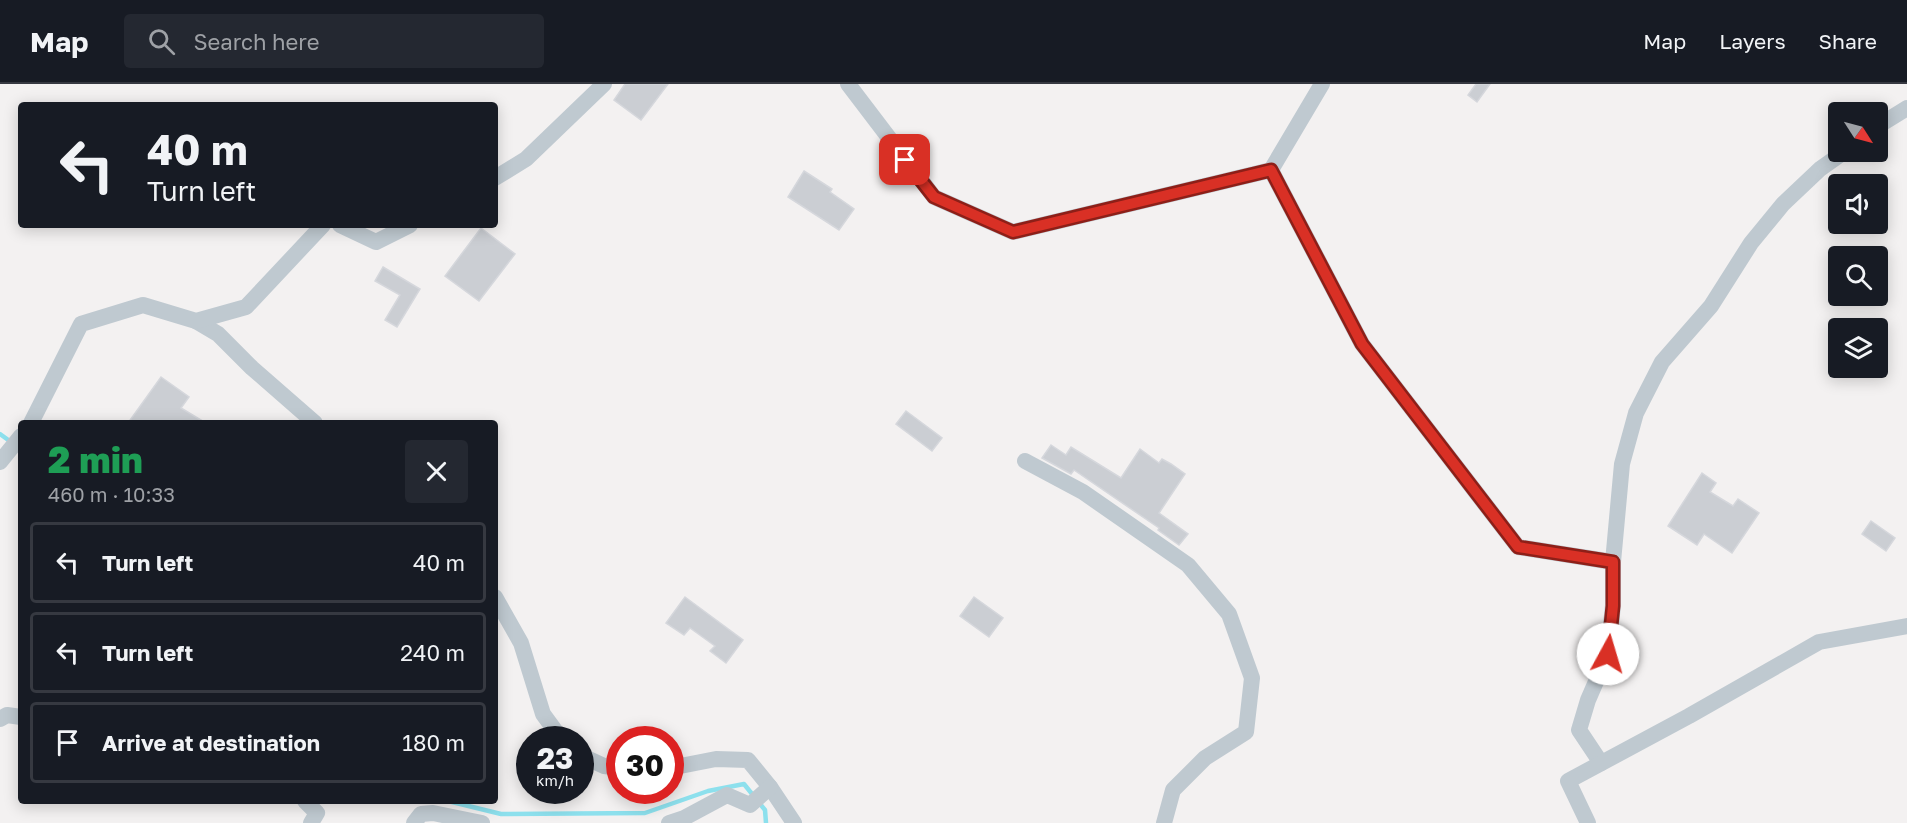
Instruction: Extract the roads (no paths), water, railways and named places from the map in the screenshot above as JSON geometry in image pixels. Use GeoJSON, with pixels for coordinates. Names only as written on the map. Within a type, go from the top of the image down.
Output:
{"type":"FeatureCollection","features":[{"type":"Feature","properties":{"kind":"street"},"geometry":{"type":"LineString","coordinates":[[498,176],[526,159],[604,84]]}},
{"type":"Feature","properties":{"kind":"street"},"geometry":{"type":"LineString","coordinates":[[848,84],[934,197],[1013,232],[1271,170],[1322,84]]}},
{"type":"Feature","properties":{"kind":"street"},"geometry":{"type":"LineString","coordinates":[[1888,120],[1907,108]]}},
{"type":"Feature","properties":{"kind":"street"},"geometry":{"type":"LineString","coordinates":[[1602,763],[1579,730],[1588,700],[1608,654],[1622,464],[1636,413],[1662,362],[1711,306],[1751,243],[1783,204],[1830,162]]}},
{"type":"Feature","properties":{"kind":"street"},"geometry":{"type":"LineString","coordinates":[[1271,170],[1362,344],[1518,547],[1613,562]]}},
{"type":"Feature","properties":{"kind":"street"},"geometry":{"type":"LineString","coordinates":[[196,321],[246,307],[320,228]]}},
{"type":"Feature","properties":{"kind":"street"},"geometry":{"type":"LineString","coordinates":[[346,228],[376,242],[404,228]]}},
{"type":"Feature","properties":{"kind":"street"},"geometry":{"type":"LineString","coordinates":[[33,420],[81,324],[142,305],[196,321],[218,334],[252,368],[312,420]]}},
{"type":"Feature","properties":{"kind":"street"},"geometry":{"type":"LineString","coordinates":[[0,462],[18,440]]}},
{"type":"Feature","properties":{"kind":"street"},"geometry":{"type":"LineString","coordinates":[[1025,461],[1083,492],[1188,565],[1229,614],[1252,678],[1246,732],[1205,758],[1173,790],[1164,823]]}},
{"type":"Feature","properties":{"kind":"street"},"geometry":{"type":"LineString","coordinates":[[498,602],[521,643],[543,714],[552,726]]}},
{"type":"Feature","properties":{"kind":"street"},"geometry":{"type":"LineString","coordinates":[[1588,823],[1568,781],[1819,642],[1907,626]]}},
{"type":"Feature","properties":{"kind":"street"},"geometry":{"type":"LineString","coordinates":[[0,719],[7,715],[18,717]]}},
{"type":"Feature","properties":{"kind":"street"},"geometry":{"type":"LineString","coordinates":[[684,765],[716,759],[748,760],[770,787],[794,823]]}},
{"type":"Feature","properties":{"kind":"street"},"geometry":{"type":"LineString","coordinates":[[669,823],[684,818],[727,795],[750,805],[770,787]]}},
{"type":"Feature","properties":{"kind":"street"},"geometry":{"type":"LineString","coordinates":[[308,804],[317,813],[311,823]]}},
{"type":"Feature","properties":{"kind":"street"},"geometry":{"type":"LineString","coordinates":[[414,823],[421,814],[432,813],[482,823]]}},
{"type":"Feature","properties":{"kind":"waterway"},"geometry":{"type":"LineString","coordinates":[[0,434],[11,442]]}},
{"type":"Feature","properties":{"kind":"waterway"},"geometry":{"type":"LineString","coordinates":[[460,804],[501,814],[645,813],[708,791],[744,784],[765,810],[766,823]]}}]}
